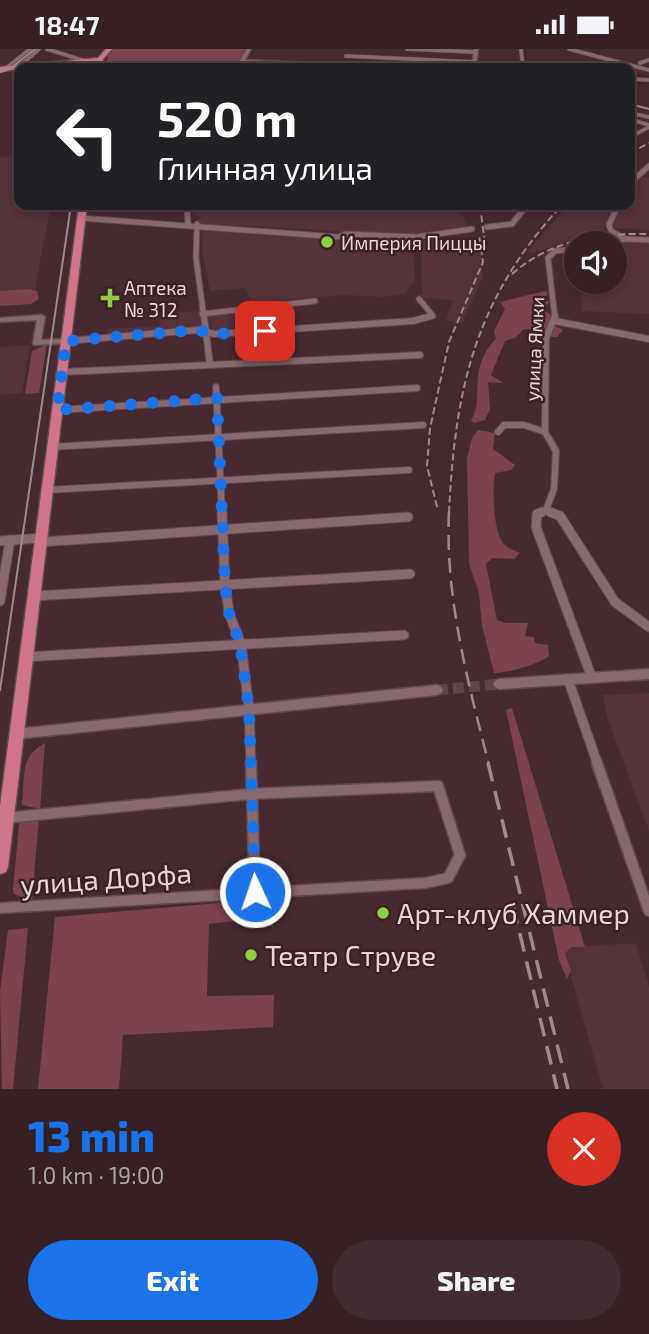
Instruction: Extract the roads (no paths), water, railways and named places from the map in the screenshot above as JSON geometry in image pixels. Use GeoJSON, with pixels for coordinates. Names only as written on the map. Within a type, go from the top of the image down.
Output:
{"type":"FeatureCollection","features":[{"type":"Feature","properties":{"kind":"main road"},"geometry":{"type":"LineString","coordinates":[[100,63],[109,49]]}},
{"type":"Feature","properties":{"kind":"main road"},"geometry":{"type":"LineString","coordinates":[[63,63],[100,59]]}},
{"type":"Feature","properties":{"kind":"main road"},"geometry":{"type":"LineString","coordinates":[[0,867],[82,210]]}},
{"type":"Feature","properties":{"kind":"street"},"geometry":{"type":"LineString","coordinates":[[3,69],[30,49]]}},
{"type":"Feature","properties":{"kind":"street"},"geometry":{"type":"LineString","coordinates":[[23,63],[38,49]]}},
{"type":"Feature","properties":{"kind":"street"},"geometry":{"type":"LineString","coordinates":[[47,49],[85,61]]}},
{"type":"Feature","properties":{"kind":"street"},"geometry":{"type":"LineString","coordinates":[[343,63],[348,49]]}},
{"type":"Feature","properties":{"kind":"street"},"geometry":{"type":"LineString","coordinates":[[407,49],[476,51]]}},
{"type":"Feature","properties":{"kind":"street"},"geometry":{"type":"LineString","coordinates":[[569,49],[628,63]]}},
{"type":"Feature","properties":{"kind":"street"},"geometry":{"type":"LineString","coordinates":[[346,56],[446,63]]}},
{"type":"Feature","properties":{"kind":"street"},"geometry":{"type":"LineString","coordinates":[[637,65],[649,60]]}},
{"type":"Feature","properties":{"kind":"street"},"geometry":{"type":"LineString","coordinates":[[637,65],[649,70]]}},
{"type":"Feature","properties":{"kind":"street"},"geometry":{"type":"LineString","coordinates":[[635,178],[649,166]]}},
{"type":"Feature","properties":{"kind":"street"},"geometry":{"type":"LineString","coordinates":[[640,173],[649,176]]}},
{"type":"Feature","properties":{"kind":"street"},"geometry":{"type":"LineString","coordinates":[[187,210],[188,223]]}},
{"type":"Feature","properties":{"kind":"street"},"geometry":{"type":"LineString","coordinates":[[487,227],[512,224],[523,210]]}},
{"type":"Feature","properties":{"kind":"street"},"geometry":{"type":"LineString","coordinates":[[611,231],[609,225],[616,210]]}},
{"type":"Feature","properties":{"kind":"street"},"geometry":{"type":"LineString","coordinates":[[81,218],[327,233],[329,236],[417,237],[471,229]]}},
{"type":"Feature","properties":{"kind":"street"},"geometry":{"type":"LineString","coordinates":[[197,224],[196,258],[210,365]]}},
{"type":"Feature","properties":{"kind":"street"},"geometry":{"type":"LineString","coordinates":[[627,239],[649,240]]}},
{"type":"Feature","properties":{"kind":"street","name":"улица Ямки"},"geometry":{"type":"LineString","coordinates":[[564,251],[549,254],[555,321],[547,338],[545,432],[556,451],[554,489],[546,510],[537,514],[536,527],[592,678]]}},
{"type":"Feature","properties":{"kind":"street"},"geometry":{"type":"LineString","coordinates":[[0,320],[41,317],[37,343],[413,321],[433,316],[419,299]]}},
{"type":"Feature","properties":{"kind":"street"},"geometry":{"type":"LineString","coordinates":[[202,314],[315,301]]}},
{"type":"Feature","properties":{"kind":"street"},"geometry":{"type":"LineString","coordinates":[[555,321],[649,339]]}},
{"type":"Feature","properties":{"kind":"street"},"geometry":{"type":"LineString","coordinates":[[63,372],[420,355]]}},
{"type":"Feature","properties":{"kind":"street"},"geometry":{"type":"LineString","coordinates":[[216,387],[225,529],[225,584],[229,613],[240,644],[249,709],[255,892]]}},
{"type":"Feature","properties":{"kind":"street"},"geometry":{"type":"LineString","coordinates":[[57,410],[217,398],[417,388]]}},
{"type":"Feature","properties":{"kind":"street"},"geometry":{"type":"LineString","coordinates":[[52,447],[423,425]]}},
{"type":"Feature","properties":{"kind":"street","name":"улица Ямки"},"geometry":{"type":"LineString","coordinates":[[498,432],[504,425],[514,425],[545,432]]}},
{"type":"Feature","properties":{"kind":"street"},"geometry":{"type":"LineString","coordinates":[[47,491],[409,470]]}},
{"type":"Feature","properties":{"kind":"street"},"geometry":{"type":"LineString","coordinates":[[546,510],[560,516],[615,602],[649,627]]}},
{"type":"Feature","properties":{"kind":"street"},"geometry":{"type":"LineString","coordinates":[[0,601],[5,540],[408,517]]}},
{"type":"Feature","properties":{"kind":"street"},"geometry":{"type":"LineString","coordinates":[[34,596],[410,574]]}},
{"type":"Feature","properties":{"kind":"street"},"geometry":{"type":"LineString","coordinates":[[25,657],[404,635]]}},
{"type":"Feature","properties":{"kind":"street"},"geometry":{"type":"LineString","coordinates":[[499,684],[649,674]]}},
{"type":"Feature","properties":{"kind":"street"},"geometry":{"type":"LineString","coordinates":[[568,679],[649,911]]}},
{"type":"Feature","properties":{"kind":"street"},"geometry":{"type":"LineString","coordinates":[[16,734],[437,689]]}},
{"type":"Feature","properties":{"kind":"street","name":"улица Дорфа"},"geometry":{"type":"LineString","coordinates":[[0,908],[255,892],[354,890],[425,883],[448,879],[460,855],[438,786],[250,794]]}},
{"type":"Feature","properties":{"kind":"street"},"geometry":{"type":"LineString","coordinates":[[5,818],[250,794]]}},
{"type":"Feature","properties":{"kind":"tunnel"},"geometry":{"type":"LineString","coordinates":[[437,690],[499,684]]}},
{"type":"Feature","properties":{"kind":"tram line"},"geometry":{"type":"LineString","coordinates":[[18,63],[35,49]]}},
{"type":"Feature","properties":{"kind":"tram line"},"geometry":{"type":"LineString","coordinates":[[242,63],[267,63]]}},
{"type":"Feature","properties":{"kind":"tram line"},"geometry":{"type":"LineString","coordinates":[[0,72],[14,66]]}},
{"type":"Feature","properties":{"kind":"tram line"},"geometry":{"type":"LineString","coordinates":[[635,105],[649,109]]}},
{"type":"Feature","properties":{"kind":"tram line"},"geometry":{"type":"LineString","coordinates":[[0,690],[70,210]]}},
{"type":"Feature","properties":{"kind":"railway"},"geometry":{"type":"LineString","coordinates":[[635,150],[649,143]]}},
{"type":"Feature","properties":{"kind":"railway"},"geometry":{"type":"LineString","coordinates":[[481,210],[485,244]]}},
{"type":"Feature","properties":{"kind":"railway"},"geometry":{"type":"LineString","coordinates":[[449,513],[457,425],[464,385],[475,347],[508,275],[532,240],[558,210]]}},
{"type":"Feature","properties":{"kind":"railway"},"geometry":{"type":"LineString","coordinates":[[512,274],[543,253],[576,241],[612,235],[649,234]]}},
{"type":"Feature","properties":{"kind":"railway"},"geometry":{"type":"LineString","coordinates":[[437,507],[427,466],[430,428],[449,342],[483,262],[479,235]]}},
{"type":"Feature","properties":{"kind":"railway"},"geometry":{"type":"LineString","coordinates":[[449,513],[454,608],[489,765]]}},
{"type":"Feature","properties":{"kind":"railway"},"geometry":{"type":"LineString","coordinates":[[488,763],[568,1089]]}},
{"type":"Feature","properties":{"kind":"railway"},"geometry":{"type":"LineString","coordinates":[[513,905],[557,1089]]}},
{"type":"Feature","properties":{"kind":"place","name":"Империя Пиццы"},"geometry":{"type":"Point","coordinates":[327,242]}},
{"type":"Feature","properties":{"kind":"place","name":"Аптека № 312"},"geometry":{"type":"Point","coordinates":[110,298]}},
{"type":"Feature","properties":{"kind":"place","name":"Арт-клуб Хаммер"},"geometry":{"type":"Point","coordinates":[383,913]}},
{"type":"Feature","properties":{"kind":"place","name":"Театр Струве"},"geometry":{"type":"Point","coordinates":[251,955]}}]}
